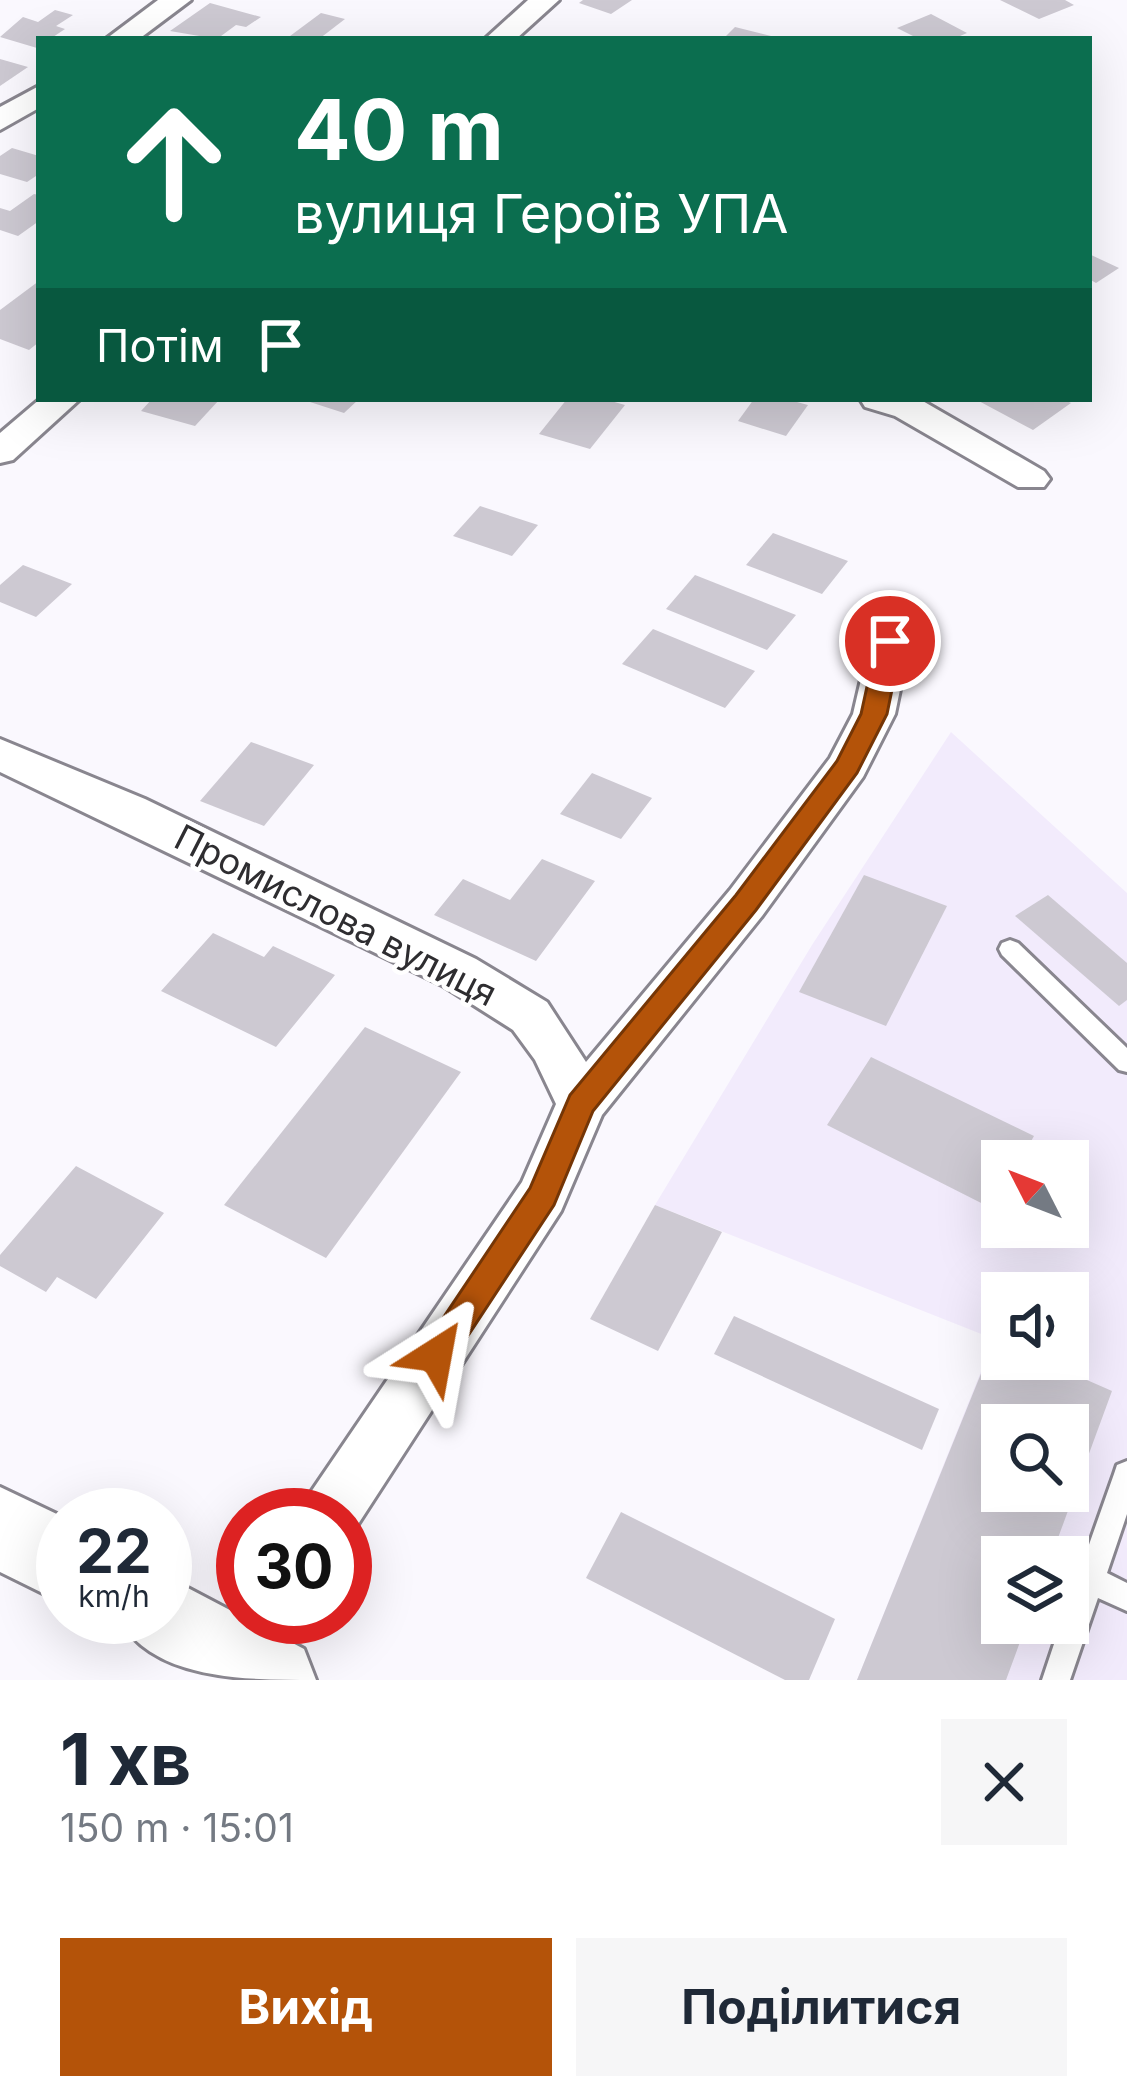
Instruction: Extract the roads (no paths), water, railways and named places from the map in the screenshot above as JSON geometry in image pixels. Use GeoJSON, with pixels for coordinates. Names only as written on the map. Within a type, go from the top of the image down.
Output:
{"type":"FeatureCollection","features":[{"type":"Feature","properties":{"kind":"street"},"geometry":{"type":"LineString","coordinates":[[124,36],[177,0]]}},
{"type":"Feature","properties":{"kind":"street"},"geometry":{"type":"LineString","coordinates":[[503,36],[545,0]]}},
{"type":"Feature","properties":{"kind":"street"},"geometry":{"type":"LineString","coordinates":[[0,125],[36,96]]}},
{"type":"Feature","properties":{"kind":"street"},"geometry":{"type":"LineString","coordinates":[[0,125],[36,139]]}},
{"type":"Feature","properties":{"kind":"street"},"geometry":{"type":"LineString","coordinates":[[0,452],[58,402]]}},
{"type":"Feature","properties":{"kind":"street"},"geometry":{"type":"LineString","coordinates":[[888,402],[908,408],[1031,479]]}},
{"type":"Feature","properties":{"kind":"street"},"geometry":{"type":"LineString","coordinates":[[348,1488],[542,1196],[581,1104],[746,903],[848,766],[874,714],[890,641]]}},
{"type":"Feature","properties":{"kind":"street","name":"Промислова вулиця"},"geometry":{"type":"LineString","coordinates":[[0,754],[129,811],[459,972],[530,1016],[554,1048],[581,1104]]}},
{"type":"Feature","properties":{"kind":"street"},"geometry":{"type":"LineString","coordinates":[[0,1527],[36,1547]]}},
{"type":"Feature","properties":{"kind":"street"},"geometry":{"type":"LineString","coordinates":[[192,1628],[256,1652]]}},
{"type":"Feature","properties":{"kind":"lane"},"geometry":{"type":"LineString","coordinates":[[1010,949],[1127,1063]]}},
{"type":"Feature","properties":{"kind":"lane"},"geometry":{"type":"LineString","coordinates":[[1056,1680],[1127,1474]]}},
{"type":"Feature","properties":{"kind":"lane"},"geometry":{"type":"LineString","coordinates":[[1090,1580],[1127,1598]]}}]}
